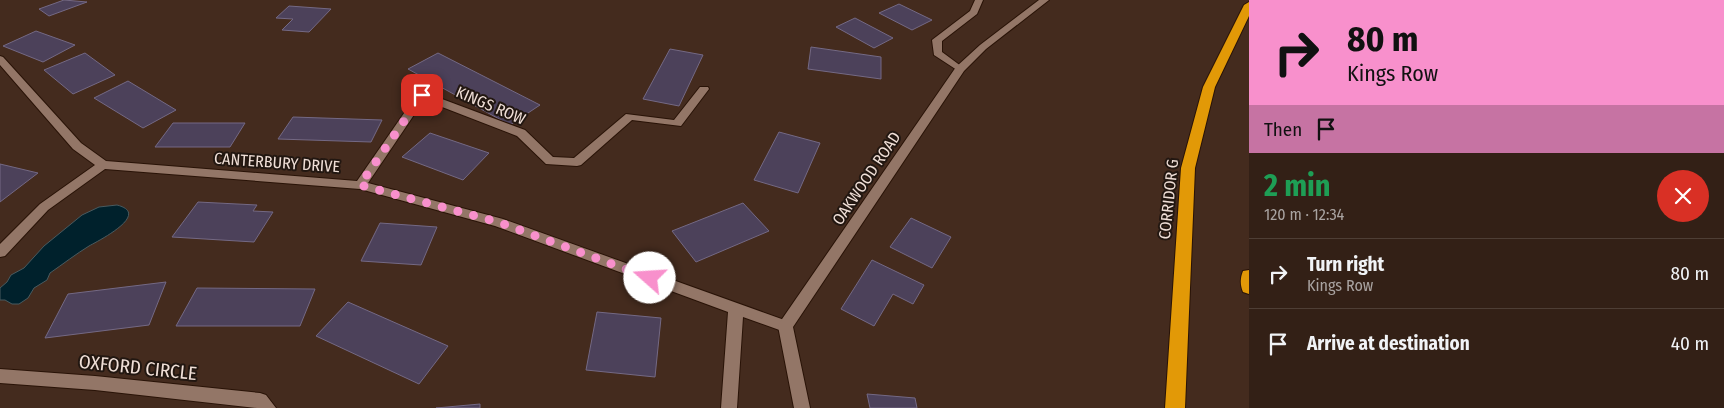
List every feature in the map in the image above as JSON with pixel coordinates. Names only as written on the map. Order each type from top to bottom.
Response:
[{"type":"highway","name":"CORRIDOR G","points":[[1175,408],[1188,168],[1209,87],[1249,5]]},
{"type":"highway","points":[[1249,276],[1249,287]]},
{"type":"street","points":[[960,69],[937,53],[938,40],[974,12],[979,0]]},
{"type":"street","name":"OAKWOOD ROAD","points":[[785,326],[960,69],[984,47],[1045,0]]},
{"type":"street","points":[[0,59],[77,146],[103,165],[44,207],[0,252]]},
{"type":"street","name":"KINGS ROW","points":[[360,185],[422,95],[521,133],[550,161],[577,162],[630,116],[677,124],[704,89]]},
{"type":"street","name":"CANTERBURY DRIVE","points":[[103,165],[360,185],[498,222],[785,326]]},
{"type":"street","points":[[729,408],[736,308]]},
{"type":"street","points":[[785,326],[802,408]]},
{"type":"street","name":"OXFORD CIRCLE","points":[[0,376],[95,383],[260,400],[268,408]]},
{"type":"water","points":[[117,205],[126,209],[129,214],[126,221],[120,227],[50,273],[47,280],[34,288],[28,298],[19,304],[0,300],[0,288],[11,275],[24,268],[44,246],[82,215],[99,207]]},
{"type":"building","points":[[64,0],[87,2],[49,16],[39,9]]},
{"type":"building","points":[[899,4],[932,20],[912,30],[879,13]]},
{"type":"building","points":[[289,6],[331,9],[309,32],[282,30],[293,19],[276,18]]},
{"type":"building","points":[[855,18],[893,38],[874,48],[836,27]]},
{"type":"building","points":[[36,31],[75,45],[43,62],[3,46]]},
{"type":"building","points":[[811,47],[881,57],[881,79],[808,69]]},
{"type":"building","points":[[670,49],[703,55],[679,106],[643,99]]},
{"type":"building","points":[[85,53],[115,75],[73,94],[44,70]]},
{"type":"building","points":[[438,53],[540,105],[510,125],[408,69]]},
{"type":"building","points":[[128,81],[176,110],[143,128],[94,98]]},
{"type":"building","points":[[293,117],[382,120],[371,142],[278,139]]},
{"type":"building","points":[[173,123],[245,123],[230,147],[155,147]]},
{"type":"building","points":[[779,132],[820,143],[798,193],[754,180]]},
{"type":"building","points":[[430,133],[489,153],[463,180],[402,157]]},
{"type":"building","points":[[0,164],[38,173],[0,202]]},
{"type":"building","points":[[198,202],[257,205],[253,211],[273,212],[254,242],[172,237]]},
{"type":"building","points":[[743,203],[769,231],[696,262],[672,231]]},
{"type":"building","points":[[911,218],[951,237],[932,268],[890,247]]},
{"type":"building","points":[[380,223],[437,227],[421,265],[361,261]]},
{"type":"building","points":[[872,260],[924,285],[913,304],[893,294],[874,326],[841,309]]},
{"type":"building","points":[[166,282],[149,325],[45,338],[68,294]]},
{"type":"building","points":[[197,288],[315,289],[300,326],[176,326]]},
{"type":"building","points":[[348,302],[448,346],[419,384],[316,336]]},
{"type":"building","points":[[597,312],[661,318],[655,377],[586,370]]},
{"type":"building","points":[[867,394],[915,398],[917,408],[870,408]]},
{"type":"building","points":[[480,404],[480,408],[436,408]]},
{"type":"route","points":[[422,95],[360,185],[498,222],[650,278]]}]
